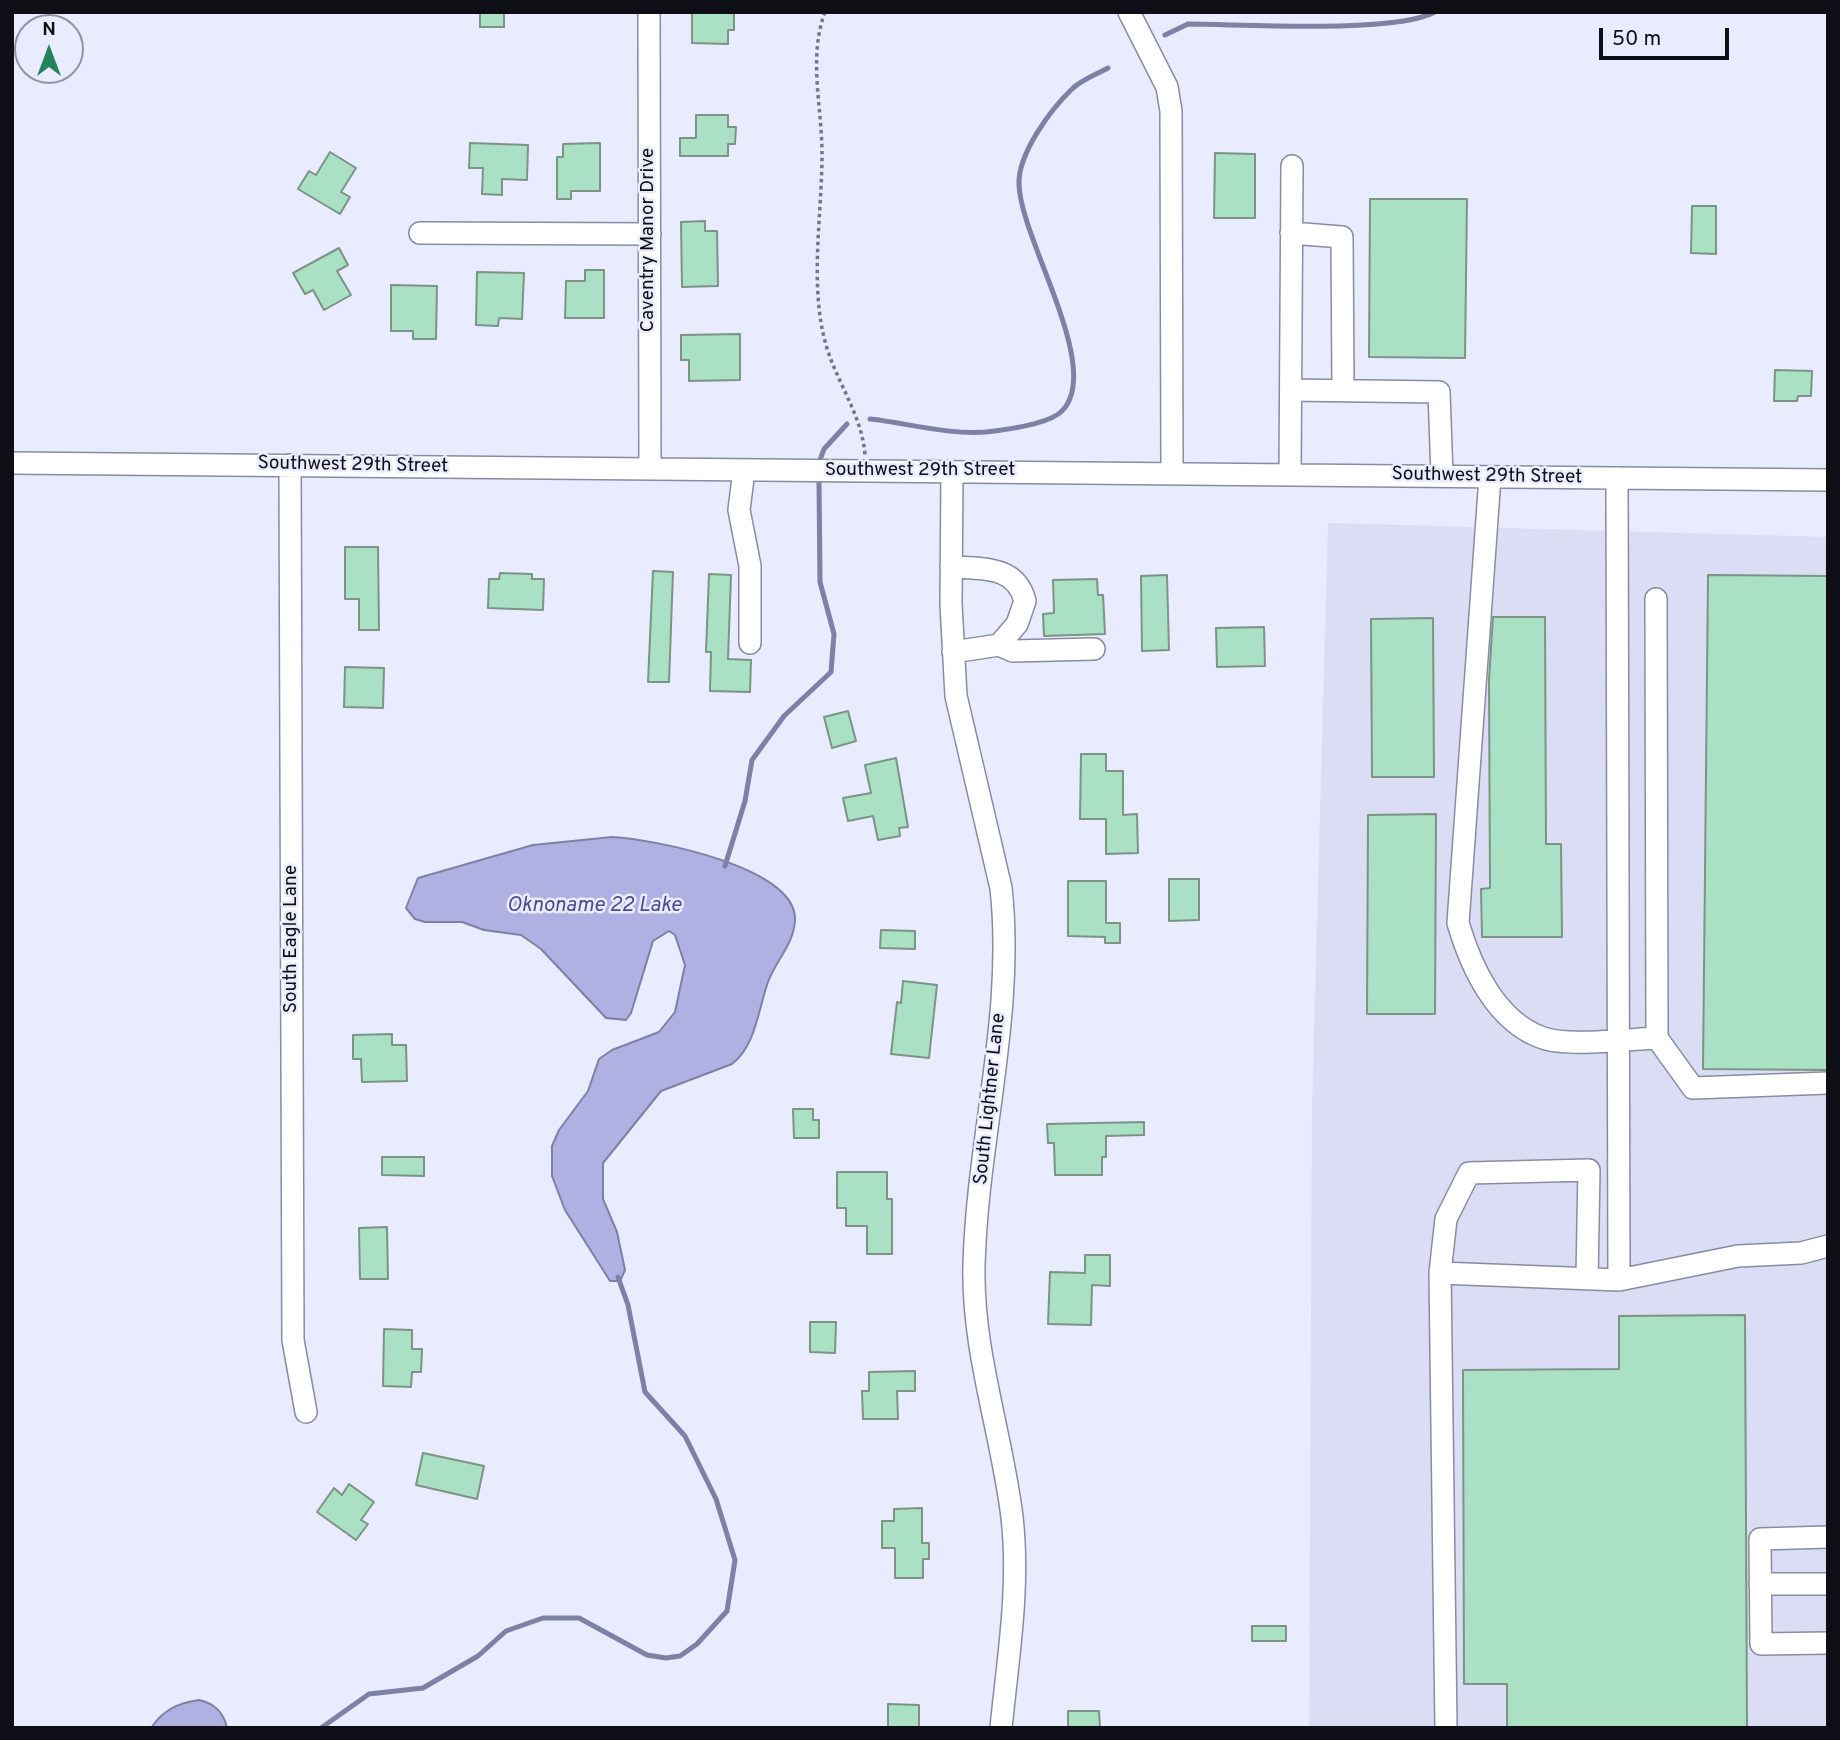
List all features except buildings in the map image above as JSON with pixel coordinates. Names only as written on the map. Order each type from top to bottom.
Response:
[{"type":"street","name":"Caventry Manor Drive","points":[[649,12],[650,469]]},
{"type":"street","points":[[1129,12],[1167,87],[1171,111],[1172,473]]},
{"type":"street","points":[[1290,474],[1292,166]]},
{"type":"street","points":[[420,233],[650,234]]},
{"type":"street","points":[[1291,233],[1340,234],[1342,237],[1343,390]]},
{"type":"street","points":[[1292,390],[1439,392],[1442,476]]},
{"type":"street","name":"Southwest 29th Street","points":[[12,463],[1828,480]]},
{"type":"street","name":"South Eagle Lane","points":[[290,465],[293,1340],[306,1412]]},
{"type":"street","points":[[744,470],[739,510],[750,566],[750,643]]},
{"type":"street","name":"South Lightner Lane","points":[[952,472],[953,652],[960,722],[994,856],[1004,915],[1002,1000],[974,1267],[978,1328],[1001,1446],[1014,1541],[1012,1618],[1001,1728]]},
{"type":"street","points":[[1490,477],[1458,923],[1476,973],[1488,992],[1518,1023],[1544,1039],[1657,1038]]},
{"type":"street","points":[[1617,478],[1619,1280]]},
{"type":"street","points":[[951,567],[994,570],[1016,579],[1025,601],[1022,614],[999,645]]},
{"type":"street","points":[[1656,599],[1657,1038],[1693,1088],[1828,1083]]},
{"type":"street","points":[[953,652],[999,645],[1013,651],[1094,649]]},
{"type":"street","points":[[1446,1728],[1440,1273],[1446,1219],[1469,1173],[1589,1170],[1587,1278]]},
{"type":"street","points":[[1440,1273],[1619,1280],[1738,1256],[1801,1253],[1828,1246]]},
{"type":"street","points":[[1828,1537],[1760,1539],[1761,1644],[1828,1643]]},
{"type":"street","points":[[1760,1584],[1828,1584]]},
{"type":"path","points":[[825,12],[817,32],[816,56],[822,150],[821,317],[832,363],[864,440],[864,471]]},
{"type":"shaded area","points":[[1328,523],[1828,537],[1828,1728],[1309,1728],[1312,1106]]},
{"type":"water","name":"Oknoname 22 Lake","points":[[612,837],[688,850],[749,871],[773,885],[789,901],[795,920],[788,944],[771,974],[751,1037],[740,1056],[732,1064],[661,1091],[603,1163],[603,1199],[617,1232],[625,1270],[620,1281],[610,1281],[565,1210],[552,1176],[552,1146],[559,1130],[588,1091],[599,1059],[612,1050],[659,1032],[675,1012],[685,965],[675,935],[669,931],[653,941],[631,1013],[626,1020],[606,1018],[541,949],[521,935],[484,930],[462,922],[425,922],[415,919],[406,908],[418,878],[533,845]]},
{"type":"water","points":[[199,1700],[218,1710],[227,1728],[151,1728],[172,1708]]},
{"type":"waterway","points":[[1165,35],[1188,24],[1353,25],[1415,19],[1435,12]]},
{"type":"waterway","points":[[870,419],[942,430],[986,432],[1037,423],[1062,411],[1072,391],[1073,366],[1057,302],[1023,208],[1020,172],[1030,146],[1054,108],[1084,80],[1108,68]]},
{"type":"waterway","points":[[820,460],[824,449],[847,424]]},
{"type":"waterway","points":[[725,866],[745,801],[752,760],[784,716],[831,672],[834,634],[820,582],[819,482]]},
{"type":"waterway","points":[[321,1728],[369,1694],[423,1688],[478,1656],[506,1631],[543,1618],[579,1618],[647,1655],[666,1658],[680,1656],[697,1644],[727,1611],[735,1560],[716,1499],[685,1436],[645,1392],[628,1305],[618,1277]]}]
